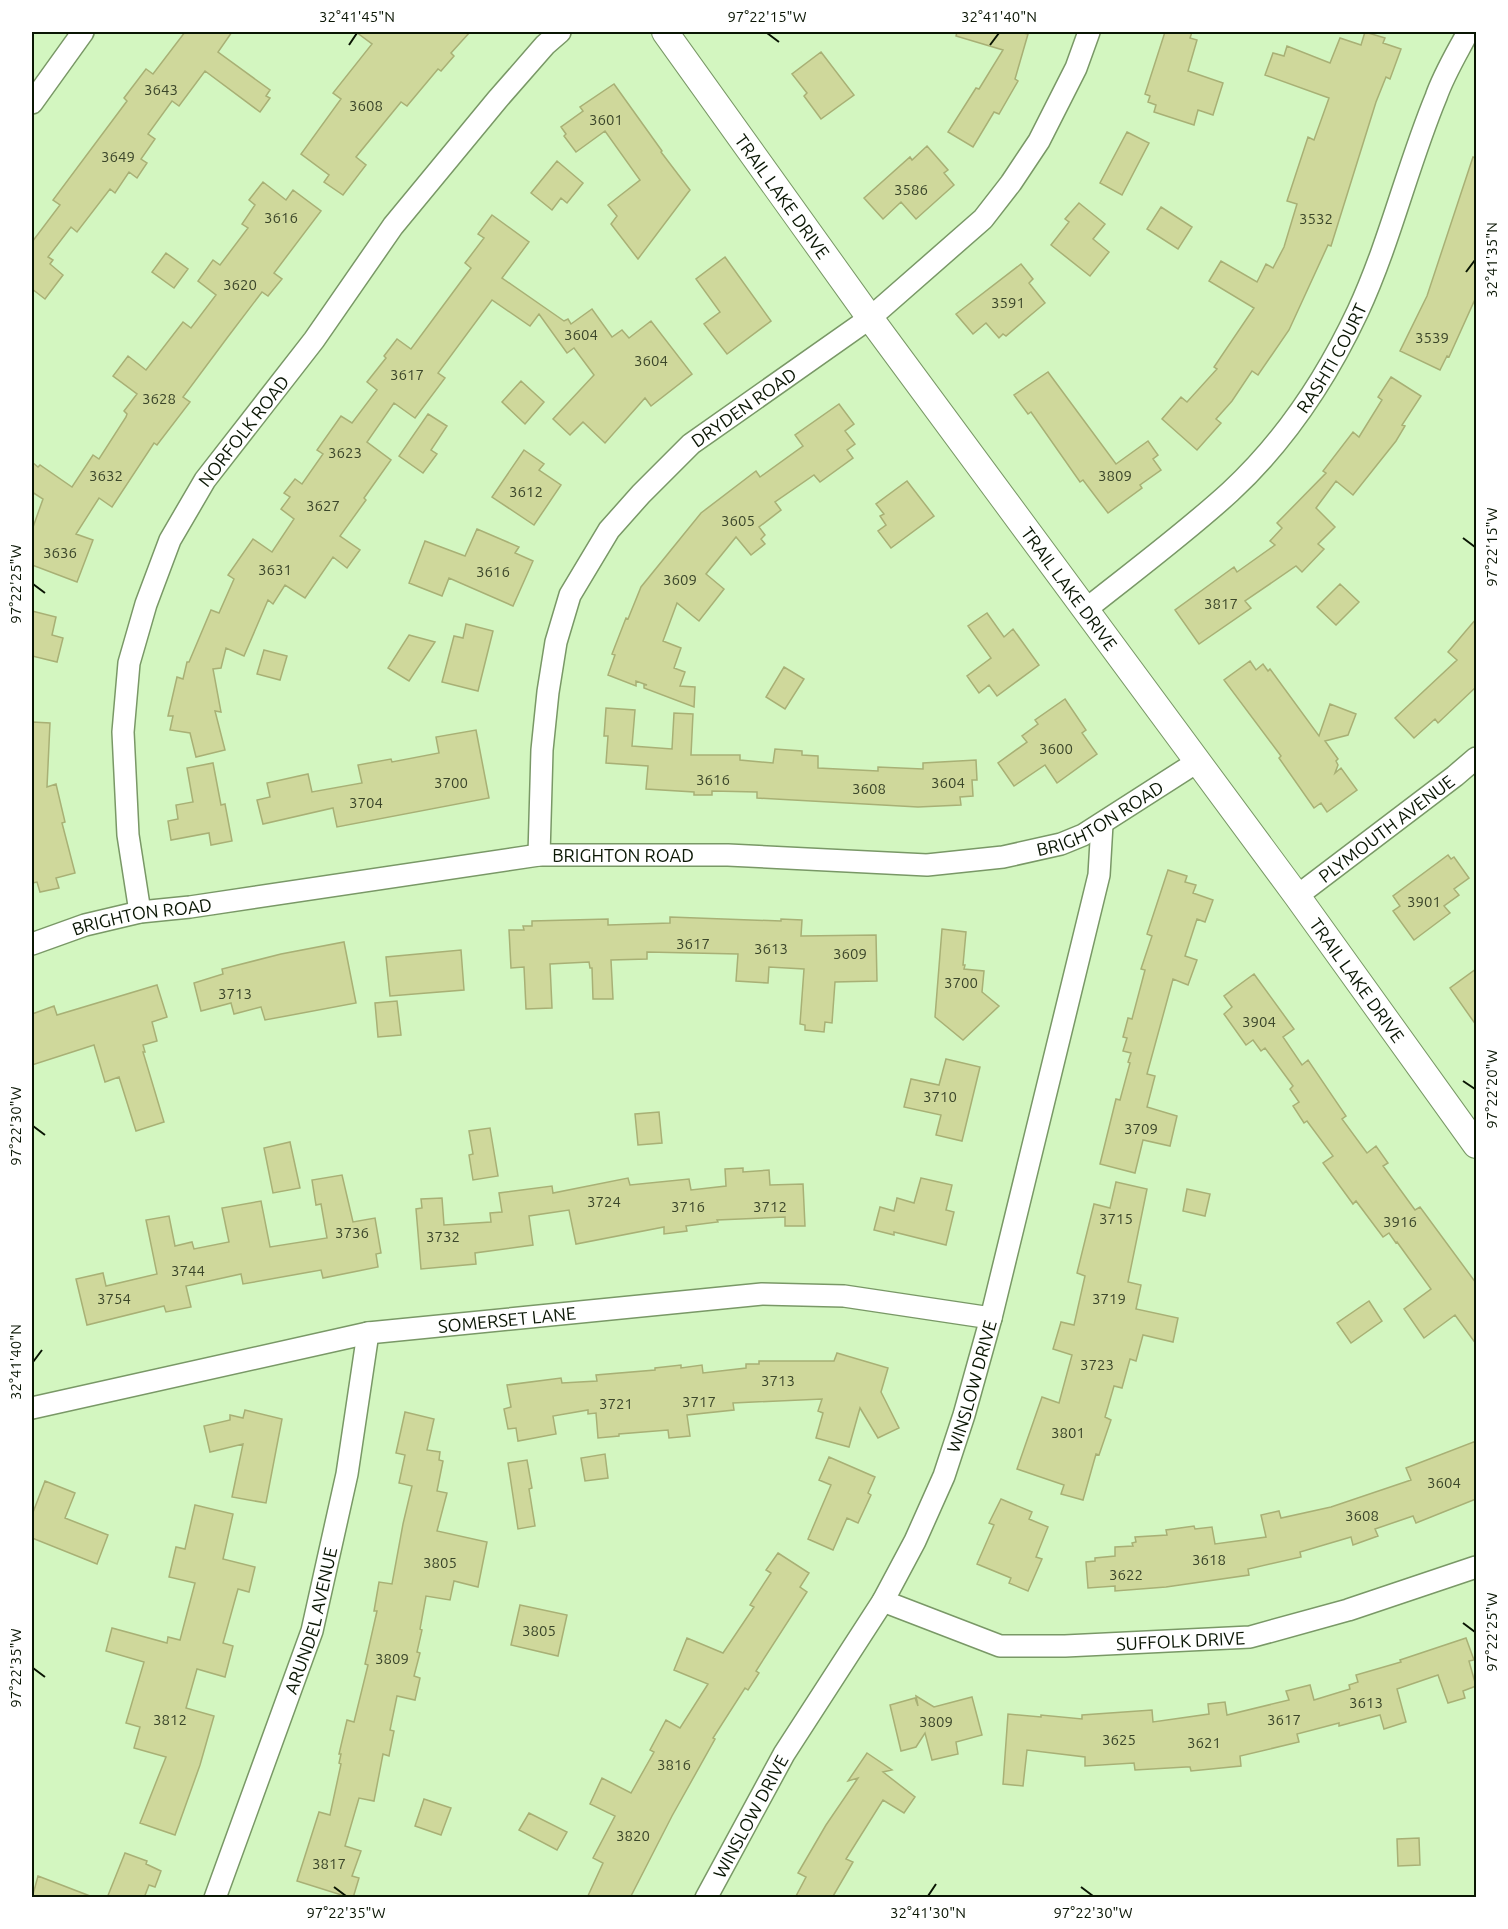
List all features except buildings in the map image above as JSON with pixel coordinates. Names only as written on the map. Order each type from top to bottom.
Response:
[{"type":"street","points":[[32,103],[83,32]]},
{"type":"street","name":"NORFOLK ROAD","points":[[140,912],[128,835],[123,732],[129,663],[146,604],[170,540],[205,480],[314,340],[393,226],[497,100],[545,45],[560,32]]},
{"type":"street","name":"TRAIL LAKE DRIVE","points":[[665,32],[870,318],[1297,897],[1476,1145]]},
{"type":"street","name":"DRYDEN ROAD","points":[[538,855],[542,750],[556,642],[570,595],[609,530],[691,444],[870,318],[983,219],[1011,183],[1044,131],[1076,68],[1089,32]]},
{"type":"street","name":"RASHTI COURT","points":[[1085,610],[1196,522],[1232,490],[1271,449],[1305,404],[1334,358],[1358,311],[1376,268],[1436,94],[1468,32]]},
{"type":"street","name":"PLYMOUTH AVENUE","points":[[1297,897],[1476,758]]},
{"type":"street","name":"BRIGHTON ROAD","points":[[32,944],[85,925],[140,912],[190,907],[538,855],[728,855],[927,865],[1003,857],[1061,844],[1102,824],[1197,762]]},
{"type":"street","name":"WINSLOW DRIVE","points":[[706,1898],[784,1754],[883,1601],[915,1540],[944,1476],[991,1318],[1099,874],[1102,824]]},
{"type":"street","name":"SOMERSET LANE","points":[[32,1408],[368,1334],[762,1294],[844,1296],[991,1318]]},
{"type":"street","name":"ARUNDEL AVENUE","points":[[215,1898],[312,1631],[347,1474],[368,1334]]},
{"type":"street","name":"SUFFOLK DRIVE","points":[[883,1601],[1000,1646],[1065,1646],[1250,1636],[1348,1610],[1476,1567]]}]
